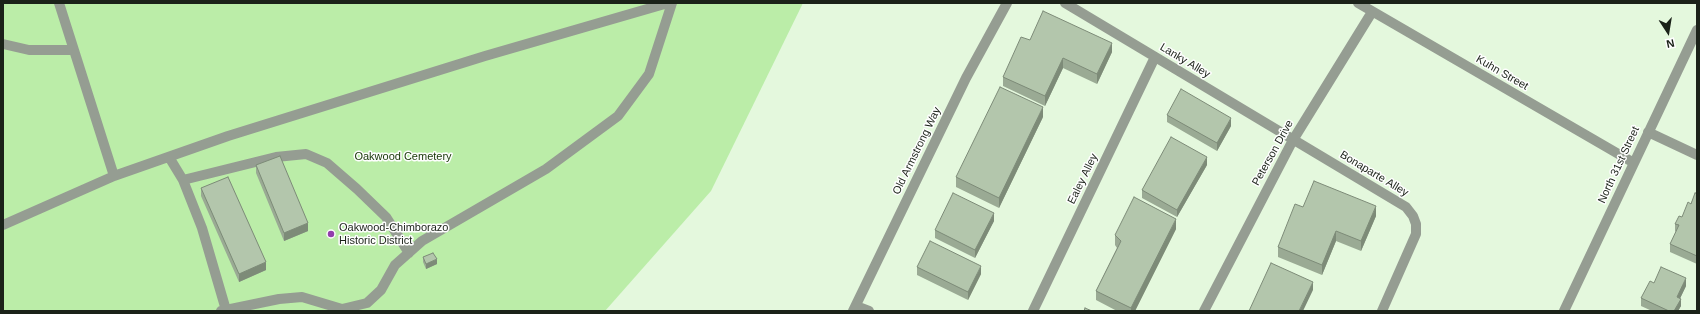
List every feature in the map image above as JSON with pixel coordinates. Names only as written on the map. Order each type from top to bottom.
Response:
[{"type":"street","points":[[59,3],[114,176]]},
{"type":"street","points":[[3,224],[114,176],[169,156],[485,56],[668,3]]},
{"type":"street","points":[[169,156],[183,180],[202,228],[224,310],[302,297],[342,309],[367,303],[381,290],[396,265],[422,241],[546,169],[618,116],[649,74],[672,3]]},
{"type":"street","name":"Old Armstrong Way","points":[[855,308],[966,78],[1007,3]]},
{"type":"street","name":"Lanky Alley","points":[[1065,3],[1293,140]]},
{"type":"street","name":"Kuhn Street","points":[[1358,3],[1634,163]]},
{"type":"street","name":"Peterson Drive","points":[[1204,311],[1293,140],[1372,12]]},
{"type":"street","name":"North 31st Street","points":[[1564,311],[1697,30]]},
{"type":"street","points":[[3,44],[29,50],[73,50]]},
{"type":"street","name":"Ealey Alley","points":[[1033,311],[1155,57]]},
{"type":"street","points":[[1648,132],[1697,155]]},
{"type":"street","name":"Bonaparte Alley","points":[[1293,140],[1406,207],[1413,216],[1416,224],[1414,239],[1382,311]]},
{"type":"street","points":[[183,180],[276,157],[306,154],[327,163],[357,189],[386,217],[409,253]]},
{"type":"street","points":[[855,308],[869,311]]},
{"type":"green space","name":"Oakwood Cemetery","points":[[3,3],[803,3],[711,191],[605,311],[3,311]]},
{"type":"building","points":[[1043,11],[1112,43],[1097,74],[1063,58],[1045,96],[1003,77],[1021,37],[1030,40]]},
{"type":"building","points":[[1000,87],[1043,107],[999,198],[956,177]]},
{"type":"building","points":[[1181,89],[1231,118],[1217,143],[1167,115]]},
{"type":"building","points":[[1171,137],[1207,157],[1177,210],[1142,190]]},
{"type":"building","points":[[280,156],[308,223],[284,233],[256,165]]},
{"type":"building","points":[[228,177],[266,262],[239,274],[201,188]]},
{"type":"building","points":[[1314,181],[1376,206],[1361,241],[1336,231],[1322,265],[1278,247],[1295,204],[1303,207]]},
{"type":"building","points":[[953,193],[994,213],[975,250],[935,230]]},
{"type":"building","points":[[1695,193],[1697,193],[1697,256],[1670,244],[1679,225],[1675,224],[1679,216],[1682,217],[1688,202],[1691,204]]},
{"type":"building","points":[[1134,197],[1176,219],[1131,308],[1096,291],[1121,241],[1115,235]]},
{"type":"building","points":[[930,241],[981,266],[968,292],[917,267]]},
{"type":"building","points":[[433,253],[437,259],[426,264],[423,257]]},
{"type":"building","points":[[1271,263],[1313,282],[1299,311],[1249,311]]},
{"type":"building","points":[[1661,267],[1686,278],[1677,297],[1681,299],[1674,311],[1669,311],[1641,298],[1650,281],[1654,283]]},
{"type":"building","points":[[1085,308],[1092,311],[1084,311]]},
{"type":"place","name":"Oakwood-Chimborazo Historic District","points":[[331,234]]}]
